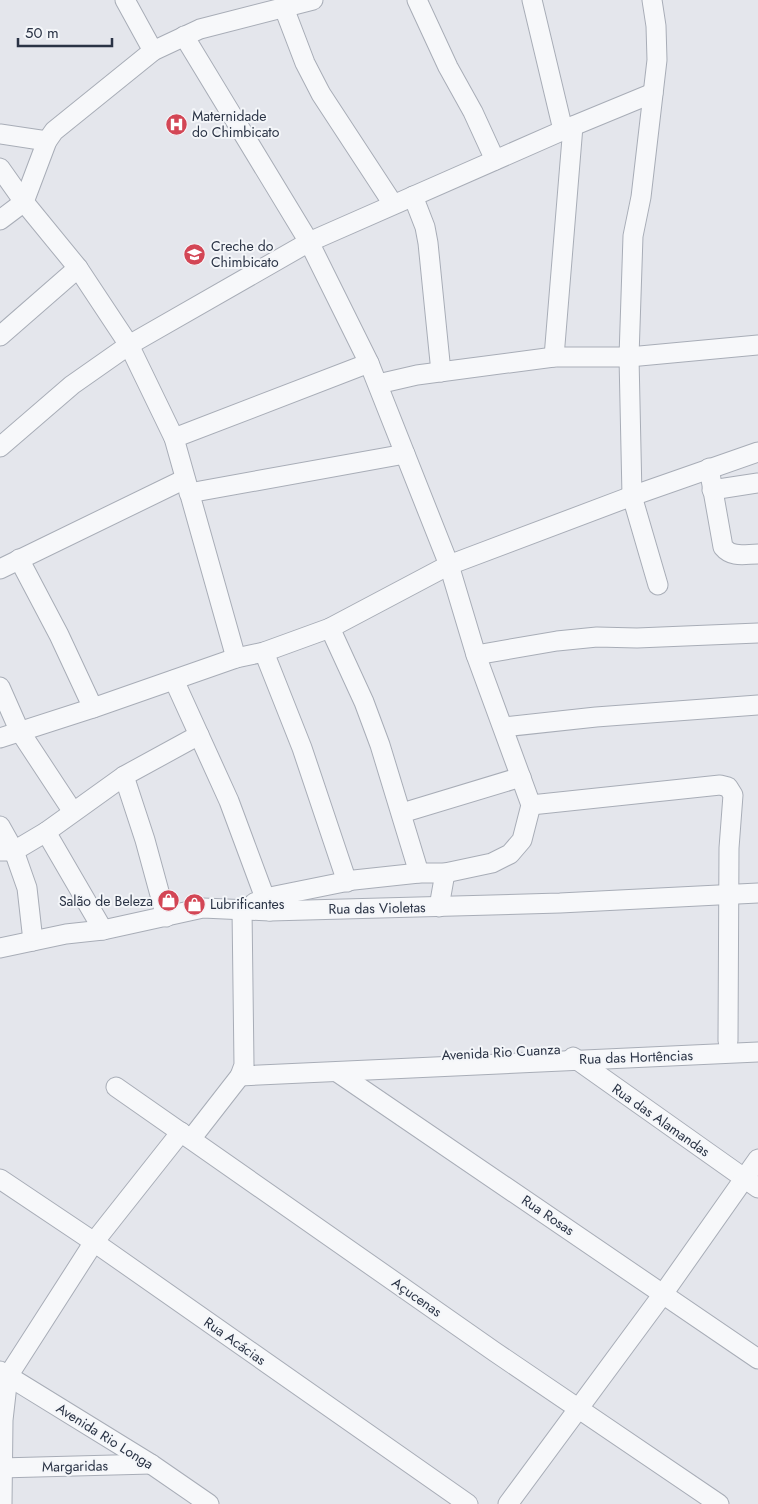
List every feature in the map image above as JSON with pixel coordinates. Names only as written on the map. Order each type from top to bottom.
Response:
[{"type":"street","points":[[125,0],[153,51]]},
{"type":"street","points":[[0,220],[24,202],[47,141],[63,122],[153,51],[200,29],[313,0]]},
{"type":"street","points":[[417,0],[495,160]]},
{"type":"street","points":[[532,0],[568,128],[554,357]]},
{"type":"street","points":[[652,0],[656,26],[657,53],[640,197],[633,236],[629,357],[632,496],[658,585]]},
{"type":"street","points":[[284,8],[305,64],[321,94],[393,204]]},
{"type":"street","points":[[0,948],[66,934],[103,930],[203,908],[242,909],[268,905],[350,881],[419,872],[444,873],[492,863],[510,854],[522,840],[531,805],[476,654],[449,565],[369,363],[309,242],[184,36]]},
{"type":"street","points":[[0,447],[72,385],[129,345],[309,242],[568,128],[653,93]]},
{"type":"street","points":[[0,134],[47,141]]},
{"type":"street","points":[[0,168],[24,202],[78,268],[129,345],[174,438],[236,658]]},
{"type":"street","points":[[413,196],[425,227],[428,243],[441,372]]},
{"type":"street","points":[[0,336],[78,268]]},
{"type":"street","points":[[378,384],[441,372],[554,357],[629,357],[758,346]]},
{"type":"street","points":[[174,438],[369,363]]},
{"type":"street","points":[[0,738],[236,658],[264,652],[330,628],[449,565],[632,496],[758,452]]},
{"type":"street","points":[[0,569],[187,486],[404,454]]},
{"type":"street","points":[[709,468],[723,547],[733,555],[758,554]]},
{"type":"street","points":[[712,490],[758,483]]},
{"type":"street","points":[[19,560],[60,635],[93,708]]},
{"type":"street","points":[[330,628],[364,702],[380,744],[419,872]]},
{"type":"street","points":[[476,654],[557,641],[597,637],[637,638],[758,633]]},
{"type":"street","points":[[264,652],[302,748],[350,881],[370,908]]},
{"type":"street","points":[[174,680],[229,801],[268,905]]},
{"type":"street","points":[[0,687],[20,730],[73,812]]},
{"type":"street","points":[[504,727],[596,717],[758,706]]},
{"type":"street","points":[[7,851],[46,832],[124,776],[199,735]]},
{"type":"street","points":[[124,776],[145,840],[166,917]]},
{"type":"street","points":[[402,813],[521,777]]},
{"type":"street","points":[[531,805],[720,785],[728,787],[733,795],[728,894],[728,1041]]},
{"type":"street","points":[[0,826],[7,851],[26,888],[33,942]]},
{"type":"street","points":[[46,832],[103,930]]},
{"type":"street","points":[[439,907],[444,873]]},
{"type":"street","name":"Rua das Violetas","points":[[268,905],[370,908],[439,907],[758,893]]},
{"type":"street","points":[[2,1504],[0,1468],[4,1374],[94,1242],[243,1072],[242,909]]},
{"type":"street","name":"Avenida Rio Cuanza","points":[[243,1072],[570,1054],[758,1040]]},
{"type":"street","name":"Rua das Hortências","points":[[243,1072],[337,1072],[570,1054],[758,1052]]},
{"type":"street","name":"Rua das Alamandas","points":[[570,1054],[751,1183]]},
{"type":"street","name":"Rua Rosas","points":[[337,1072],[758,1359]]},
{"type":"street","name":"Açucenas","points":[[116,1087],[495,1352],[579,1407],[719,1504]]},
{"type":"street","points":[[508,1504],[663,1294],[751,1183],[758,1159]]},
{"type":"street","name":"Rua Acácias","points":[[0,1179],[94,1242],[468,1504]]},
{"type":"street","name":"Avenida Rio Longa","points":[[4,1374],[151,1464],[209,1504]]},
{"type":"street","name":"Margaridas","points":[[0,1468],[151,1464]]},
{"type":"place","name":"Maternidade do Chimbicato","points":[[176,124]]},
{"type":"place","name":"Creche do Chimbicato","points":[[195,254]]},
{"type":"place","name":"Salão de Beleza","points":[[169,901]]},
{"type":"place","name":"Lubrificantes","points":[[194,904]]}]
